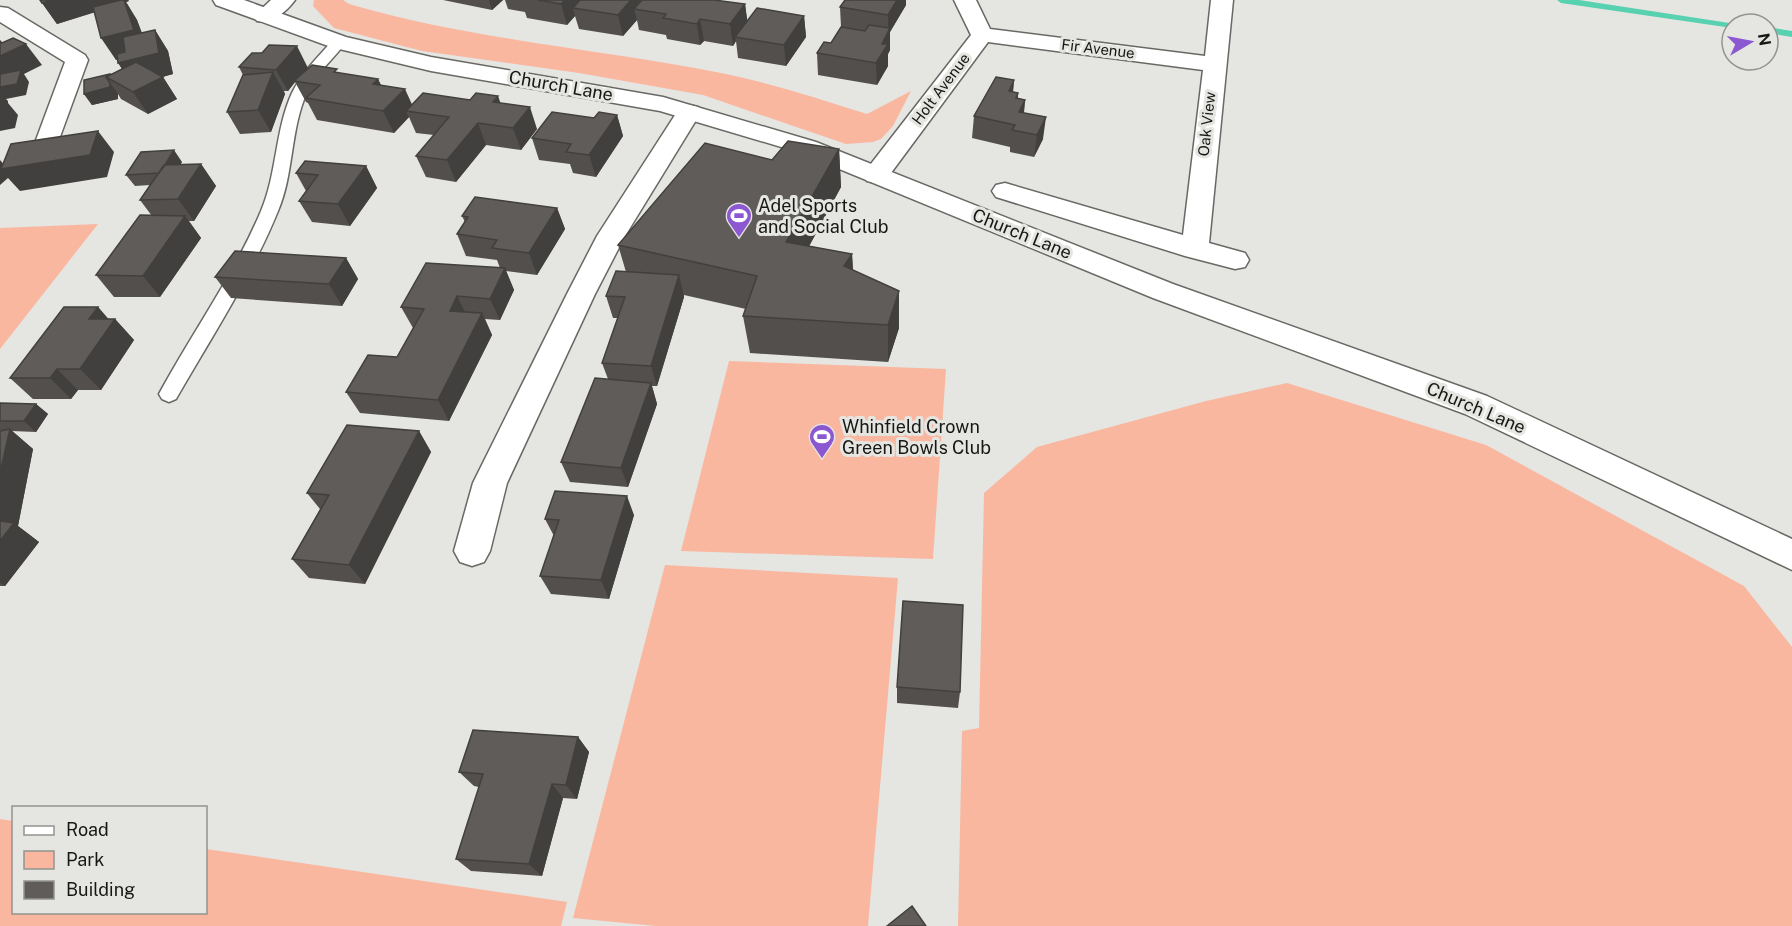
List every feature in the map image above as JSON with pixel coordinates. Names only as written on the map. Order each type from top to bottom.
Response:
[{"type":"street","points":[[21,0],[0,11],[76,60],[48,140]]},
{"type":"street","name":"Church Lane","points":[[224,0],[275,8],[339,42],[431,64],[663,104],[807,147],[1163,291],[1476,405],[1792,555]]},
{"type":"street","name":"Holt Avenue","points":[[876,175],[982,35],[965,0]]},
{"type":"street","name":"Oak View","points":[[1195,249],[1213,64],[1222,0]]},
{"type":"street","name":"Fir Avenue","points":[[982,35],[1213,64]]},
{"type":"street","points":[[472,551],[490,483],[581,294],[611,236],[689,112]]},
{"type":"street","points":[[1005,191],[1234,260]]},
{"type":"lane","points":[[169,394],[255,244],[267,217],[293,111],[300,92],[310,75],[339,42]]},
{"type":"green space","points":[[314,0],[343,0],[349,4],[442,27],[726,74],[779,87],[867,114],[911,91],[893,126],[881,139],[873,142],[846,144],[703,95],[579,73],[422,51],[334,28],[313,6]]},
{"type":"green space","points":[[98,224],[0,349],[0,228]]},
{"type":"green space","name":"Whinfield Crown Green Bowls Club","points":[[729,361],[946,369],[933,559],[681,551]]},
{"type":"green space","points":[[1287,383],[1486,445],[1744,586],[1792,647],[1792,926],[958,926],[962,731],[979,728],[984,493],[1037,447],[1206,401]]},
{"type":"green space","points":[[665,565],[898,578],[868,926],[656,926],[573,918]]},
{"type":"green space","points":[[0,819],[12,821],[12,914],[207,914],[207,849],[567,902],[561,926],[0,926]]},
{"type":"building","points":[[124,0],[134,30],[101,38],[93,7]]},
{"type":"building","points":[[538,0],[565,0],[561,4]]},
{"type":"building","points":[[580,0],[631,0],[618,15],[573,8]]},
{"type":"building","points":[[642,0],[714,0],[745,4],[730,24],[700,19],[697,24],[663,18],[666,14],[634,9]]},
{"type":"building","points":[[845,0],[897,0],[888,15],[840,7]]},
{"type":"building","points":[[757,8],[804,16],[784,45],[735,37]]},
{"type":"building","points":[[869,25],[890,28],[882,44],[888,44],[876,63],[817,53],[824,42],[831,43],[841,27],[865,31]]},
{"type":"building","points":[[155,30],[159,53],[118,63],[117,54],[125,52],[123,37]]},
{"type":"building","points":[[13,38],[26,44],[0,56],[0,41],[2,43]]},
{"type":"building","points":[[269,45],[297,46],[276,70],[239,67],[252,53],[262,53]]},
{"type":"building","points":[[136,62],[163,77],[133,92],[106,77]]},
{"type":"building","points":[[312,65],[337,69],[334,72],[378,79],[373,84],[405,89],[383,111],[306,98],[320,85],[294,81]]},
{"type":"building","points":[[21,70],[17,84],[0,87],[0,74]]},
{"type":"building","points":[[273,72],[258,110],[227,112],[243,75]]},
{"type":"building","points":[[110,74],[106,77],[110,87],[84,94],[84,80]]},
{"type":"building","points":[[996,77],[1014,80],[1009,91],[1018,93],[1016,98],[1025,100],[1019,112],[1046,117],[1037,135],[1012,130],[1015,125],[974,116]]},
{"type":"building","points":[[423,93],[470,100],[476,93],[498,96],[493,102],[530,107],[513,128],[478,123],[447,160],[416,156],[449,117],[406,111]]},
{"type":"building","points":[[552,112],[594,118],[599,112],[617,115],[589,155],[566,152],[571,144],[532,138]]},
{"type":"building","points":[[98,131],[90,155],[1,169],[11,144]]},
{"type":"building","points":[[788,141],[839,149],[786,242],[852,254],[844,266],[899,291],[888,325],[743,316],[757,276],[618,245],[705,143],[772,160]]},
{"type":"building","points":[[174,150],[159,173],[126,175],[141,152]]},
{"type":"building","points":[[305,161],[366,166],[338,204],[299,201],[318,175],[296,173]]},
{"type":"building","points":[[201,164],[178,199],[140,200],[164,165]]},
{"type":"building","points":[[475,197],[557,208],[529,253],[492,248],[497,240],[457,234],[468,217],[462,216]]},
{"type":"building","points":[[140,215],[185,216],[143,276],[96,275]]},
{"type":"building","points":[[235,251],[346,258],[329,284],[215,277]]},
{"type":"building","points":[[426,263],[505,268],[490,299],[457,296],[450,311],[482,313],[438,400],[346,392],[368,355],[397,357],[424,309],[401,307]]},
{"type":"building","points":[[616,271],[679,275],[651,366],[602,363],[625,297],[606,296]]},
{"type":"building","points":[[64,307],[98,307],[89,319],[115,319],[80,369],[57,369],[50,378],[10,378]]},
{"type":"building","points":[[595,378],[651,383],[621,468],[561,462]]},
{"type":"building","points":[[0,403],[36,404],[24,421],[0,421]]},
{"type":"building","points":[[347,425],[419,431],[349,565],[292,559],[329,495],[307,493]]},
{"type":"building","points":[[10,429],[0,473],[0,431]]},
{"type":"building","points":[[555,491],[627,496],[601,580],[540,576],[559,520],[545,519]]},
{"type":"building","points":[[0,521],[14,523],[0,541]]},
{"type":"building","points":[[903,601],[963,605],[960,692],[897,687]]},
{"type":"building","points":[[473,730],[578,737],[566,785],[552,784],[529,864],[456,859],[483,774],[459,772]]},
{"type":"building","points":[[912,906],[926,926],[887,926]]},
{"type":"waterway","points":[[1561,0],[1720,23]]},
{"type":"waterway","points":[[1780,32],[1792,34]]},
{"type":"place","name":"Adel Sports and Social Club","points":[[739,239]]},
{"type":"place","name":"Whinfield Crown Green Bowls Club","points":[[822,460]]}]
